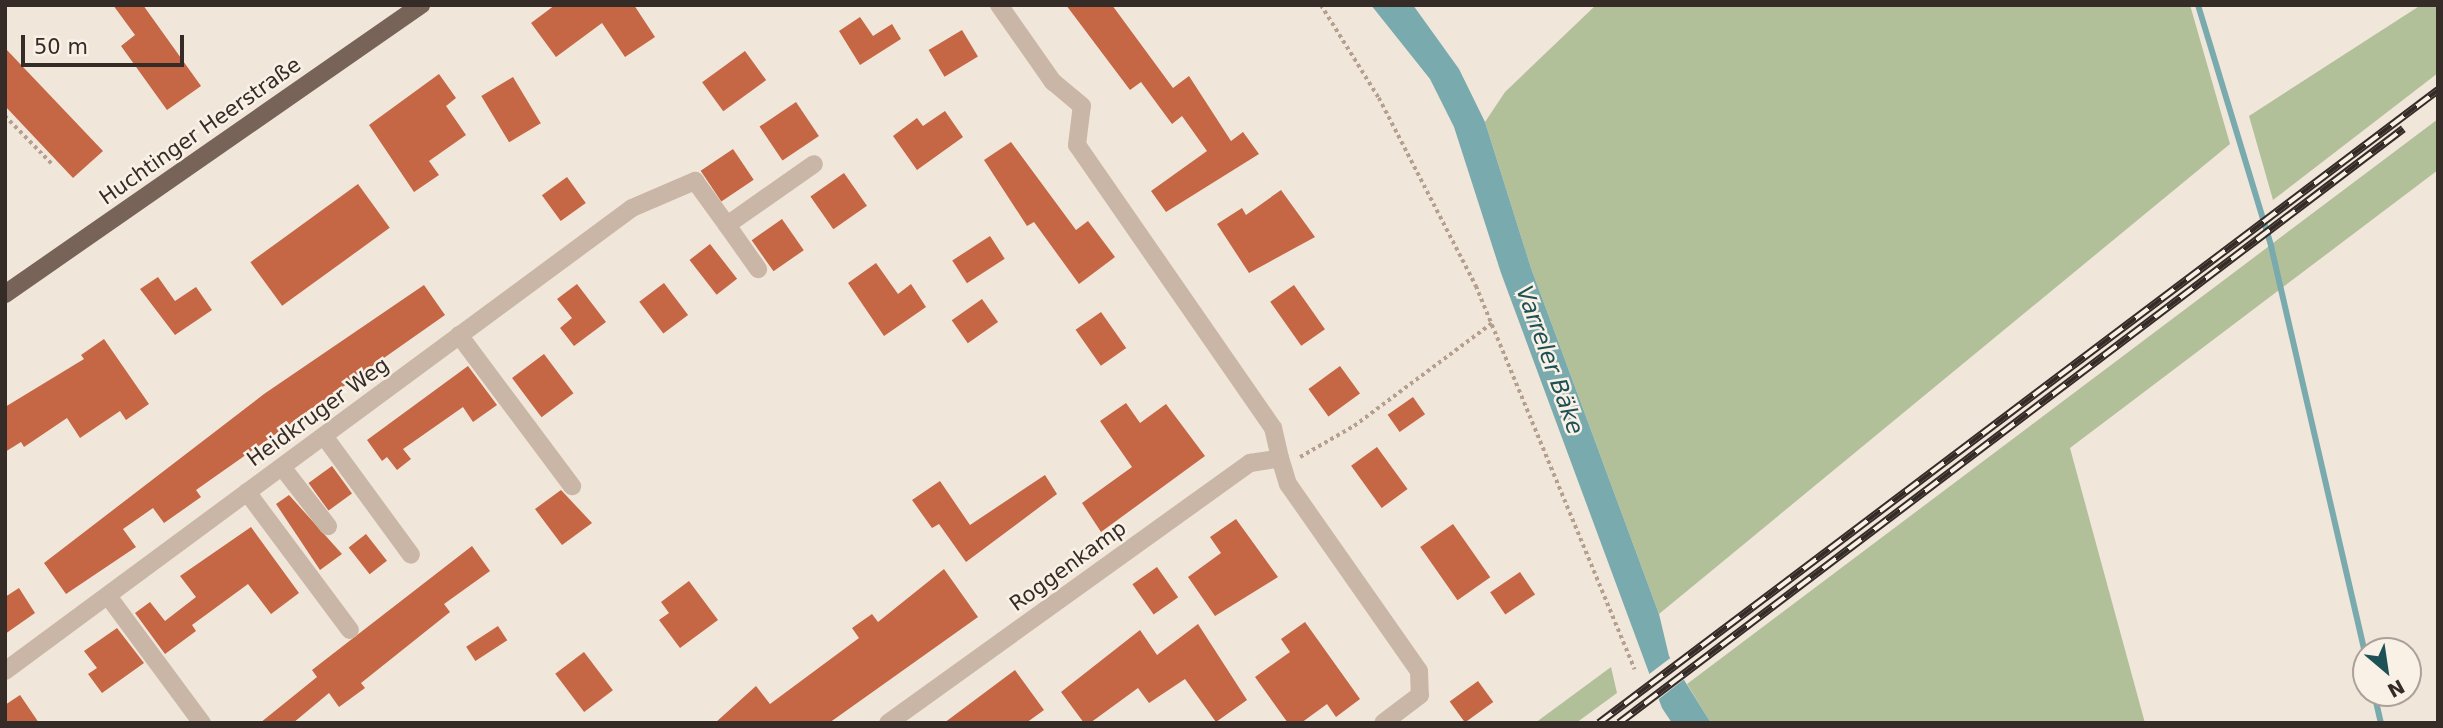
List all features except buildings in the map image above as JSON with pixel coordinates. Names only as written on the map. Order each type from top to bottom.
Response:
[{"type":"main road","name":"Huchtinger Heerstraße","points":[[5,294],[421,5]]},
{"type":"street","points":[[999,5],[1054,82],[1082,106],[1077,145],[1273,428],[1288,484],[1419,671],[1420,695],[1383,723]]},
{"type":"street","points":[[758,269],[727,225],[814,164]]},
{"type":"street","name":"Heidkruger Weg","points":[[5,671],[632,208],[695,181],[727,225]]},
{"type":"street","points":[[459,335],[572,486]]},
{"type":"street","points":[[324,436],[411,555]]},
{"type":"street","name":"Roggenkamp","points":[[888,723],[1250,463],[1280,458]]},
{"type":"street","points":[[282,467],[328,526]]},
{"type":"street","points":[[247,492],[350,630]]},
{"type":"street","points":[[108,596],[202,723]]},
{"type":"path","points":[[1321,5],[1379,99],[1492,323],[1635,669]]},
{"type":"path","points":[[5,116],[52,165]]},
{"type":"path","points":[[1280,458],[1307,457],[1492,323]]},
{"type":"green space","points":[[1596,5],[2190,5],[2230,144],[1659,614],[1531,268],[1485,122],[1505,92]]},
{"type":"green space","points":[[2421,5],[2438,5],[2438,73],[2273,200],[2249,116]]},
{"type":"green space","points":[[2438,119],[2438,170],[2070,448],[2145,723],[1711,723],[1687,684]]},
{"type":"green space","points":[[1611,667],[1617,693],[1576,723],[1535,723]]},
{"type":"water","name":"Varreler Bäke","points":[[1371,5],[1413,5],[1459,69],[1485,122],[1531,268],[1659,614],[1669,656],[1711,723],[1672,723],[1662,708],[1501,273],[1454,127],[1430,79]]},
{"type":"pier","points":[[1673,656],[1687,677],[1655,702],[1644,678]]},
{"type":"waterway","points":[[2198,5],[2271,246],[2361,637]]},
{"type":"waterway","points":[[2377,707],[2381,723]]},
{"type":"railway","points":[[1599,723],[2438,90]]},
{"type":"railway","points":[[1619,723],[2403,129]]}]
